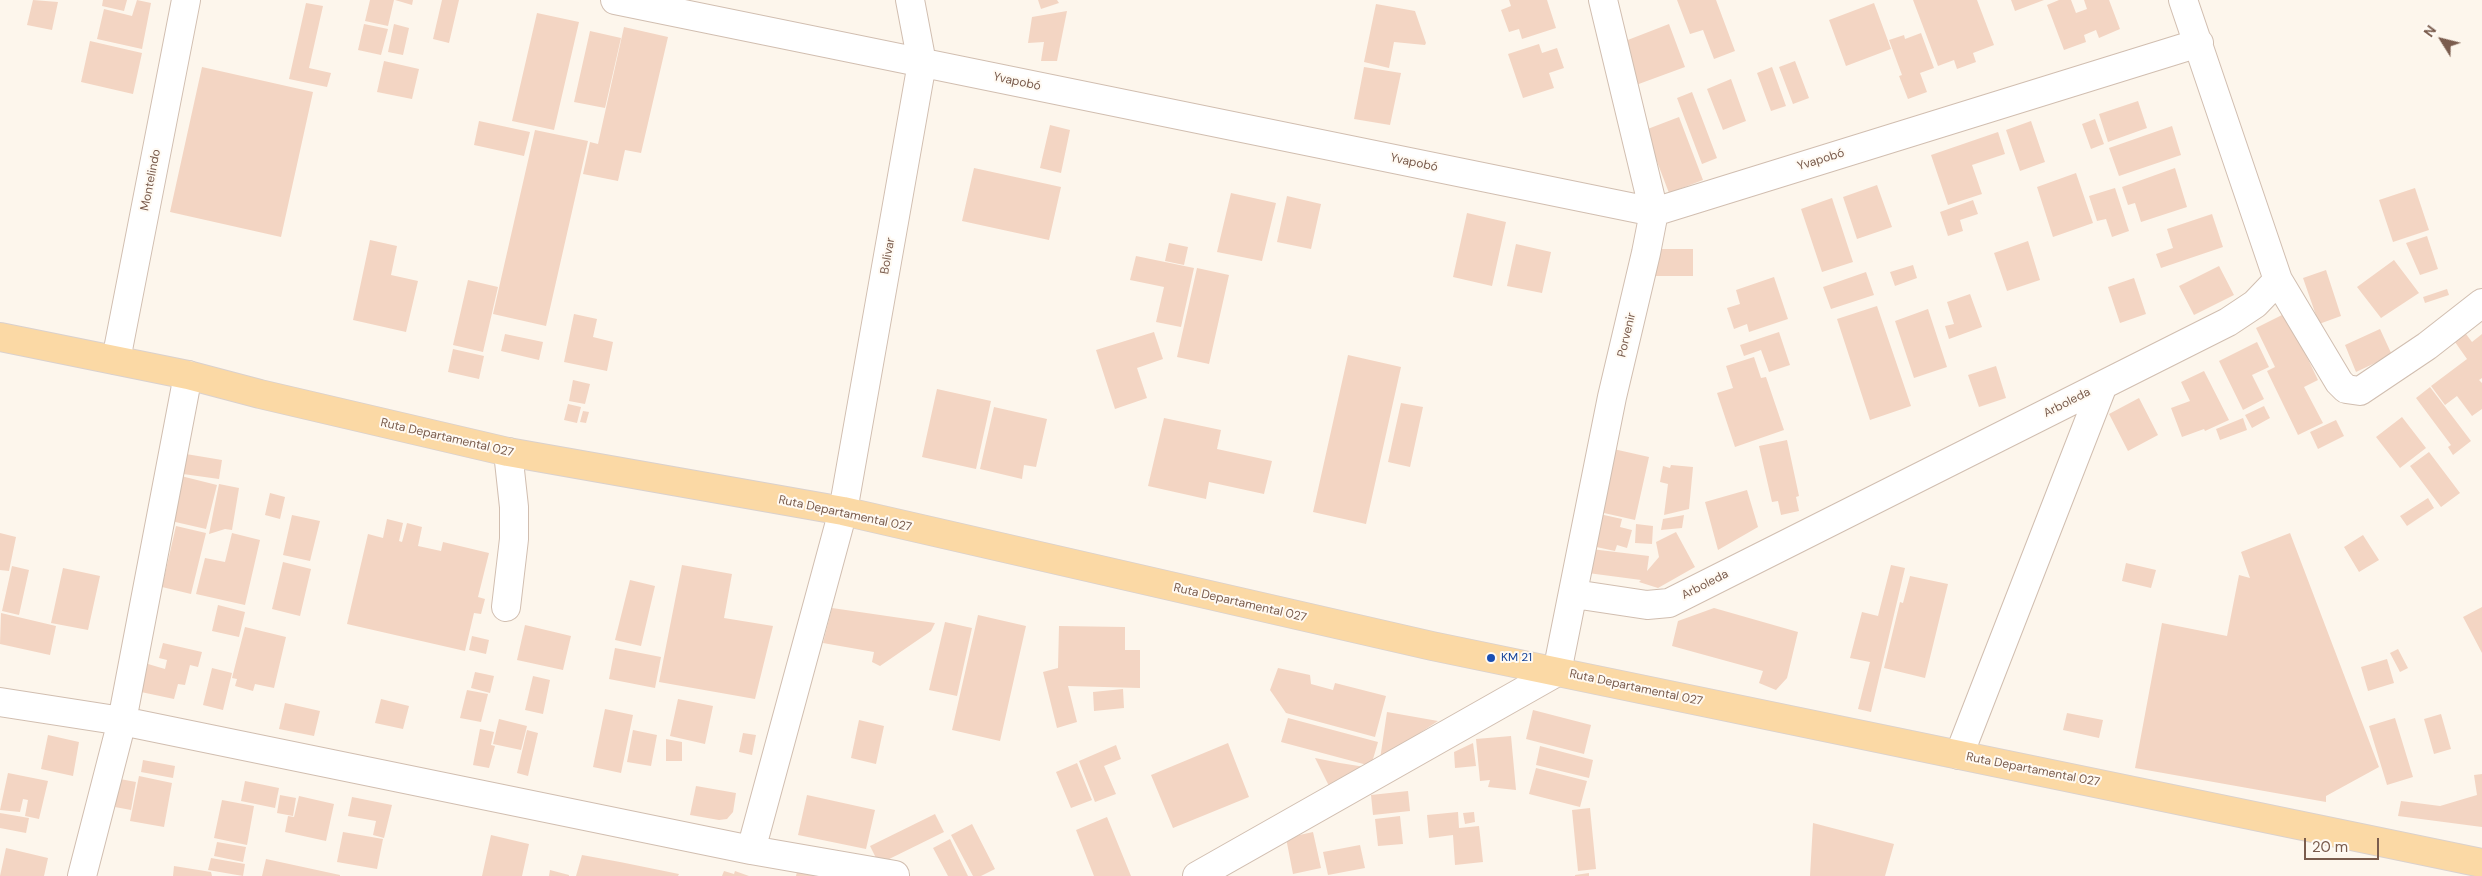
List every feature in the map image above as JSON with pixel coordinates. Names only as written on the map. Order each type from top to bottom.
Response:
[{"type":"main road","name":"Ruta Departamental 027","points":[[0,337],[188,375],[260,394],[508,452],[843,511],[1366,631],[1959,756],[2482,863]]},
{"type":"street","name":"Montelindo","points":[[116,360],[186,0]]},
{"type":"street","name":"Yvapobó","points":[[615,0],[1654,212],[2199,43]]},
{"type":"street","name":"Bolivar","points":[[751,850],[843,511],[922,63],[910,0]]},
{"type":"street","name":"Porvenir","points":[[1557,672],[1612,397],[1654,212],[1603,0]]},
{"type":"street","points":[[2183,0],[2278,280],[2339,382],[2346,389],[2360,391],[2427,346],[2482,303]]},
{"type":"street","name":"Arboleda","points":[[1574,594],[1646,605],[1669,603],[2228,322],[2255,304],[2278,280]]},
{"type":"street","points":[[82,876],[122,720],[188,375]]},
{"type":"street","points":[[1959,756],[2103,385]]},
{"type":"street","points":[[506,607],[514,539],[514,507],[508,452]]},
{"type":"street","points":[[1197,876],[1557,672]]},
{"type":"street","points":[[0,702],[122,720],[751,850],[895,875]]},
{"type":"building","points":[[33,0],[58,2],[52,30],[27,25]]},
{"type":"building","points":[[103,0],[127,0],[124,11],[102,6]]},
{"type":"building","points":[[137,0],[151,3],[142,49],[97,39],[104,9],[132,16]]},
{"type":"building","points":[[370,0],[394,0],[388,26],[365,21]]},
{"type":"building","points":[[395,0],[413,0],[412,5]]},
{"type":"building","points":[[442,0],[459,0],[449,43],[433,39]]},
{"type":"building","points":[[1038,0],[1057,0],[1059,3],[1041,9]]},
{"type":"building","points":[[1509,0],[1547,0],[1556,28],[1522,39],[1519,29],[1509,32],[1501,10],[1511,6]]},
{"type":"building","points":[[1677,0],[1716,0],[1735,51],[1714,59],[1703,30],[1690,34]]},
{"type":"building","points":[[1913,0],[1977,0],[1994,45],[1973,53],[1976,62],[1957,69],[1954,60],[1938,66]]},
{"type":"building","points":[[2011,0],[2044,0],[2015,11]]},
{"type":"building","points":[[2059,0],[2071,0],[2076,13],[2087,9],[2084,0],[2109,0],[2120,29],[2099,38],[2096,30],[2084,35],[2086,42],[2064,50],[2047,5]]},
{"type":"building","points":[[306,3],[323,6],[309,68],[331,73],[327,87],[289,79]]},
{"type":"building","points":[[1874,3],[1891,49],[1846,66],[1829,20]]},
{"type":"building","points":[[1376,4],[1415,11],[1426,43],[1425,45],[1394,42],[1389,68],[1364,62]]},
{"type":"building","points":[[1067,11],[1057,61],[1041,61],[1044,42],[1028,43],[1032,17]]},
{"type":"building","points":[[537,13],[579,22],[554,130],[512,121]]},
{"type":"building","points":[[364,24],[388,29],[381,55],[358,50]]},
{"type":"building","points":[[394,24],[409,28],[403,55],[388,52]]},
{"type":"building","points":[[1669,24],[1685,67],[1636,85],[1620,43]]},
{"type":"building","points":[[624,27],[668,37],[641,153],[625,150],[618,181],[583,174],[590,142],[598,144]]},
{"type":"building","points":[[590,31],[621,38],[605,108],[574,102]]},
{"type":"building","points":[[1921,33],[1934,68],[1920,73],[1927,92],[1908,99],[1899,76],[1902,75],[1889,40],[1904,35],[1905,39]]},
{"type":"building","points":[[90,41],[142,53],[133,94],[81,82]]},
{"type":"building","points":[[1539,44],[1542,53],[1557,48],[1564,68],[1549,73],[1554,88],[1523,98],[1508,54]]},
{"type":"building","points":[[384,61],[419,69],[412,99],[377,92]]},
{"type":"building","points":[[1795,61],[1809,98],[1793,104],[1779,67]]},
{"type":"building","points":[[202,67],[313,92],[281,237],[170,212]]},
{"type":"building","points":[[1364,67],[1401,73],[1390,125],[1354,119]]},
{"type":"building","points":[[1772,67],[1786,106],[1771,111],[1757,73]]},
{"type":"building","points":[[1731,79],[1746,121],[1723,130],[1707,89]]},
{"type":"building","points":[[1692,92],[1717,158],[1702,164],[1677,98]]},
{"type":"building","points":[[2138,101],[2147,128],[2108,142],[2099,114]]},
{"type":"building","points":[[1679,117],[1703,180],[1669,193],[1645,130]]},
{"type":"building","points":[[2095,119],[2104,144],[2091,149],[2082,124]]},
{"type":"building","points":[[479,121],[530,132],[524,156],[474,145]]},
{"type":"building","points":[[2031,121],[2045,162],[2020,171],[2006,130]]},
{"type":"building","points":[[1050,125],[1070,130],[1061,173],[1040,168]]},
{"type":"building","points":[[2172,126],[2181,155],[2119,176],[2109,148]]},
{"type":"building","points":[[535,130],[588,141],[546,326],[493,314]]},
{"type":"building","points":[[1998,132],[2005,154],[1972,165],[1982,194],[1948,205],[1931,155]]},
{"type":"building","points":[[974,168],[1061,187],[1049,240],[962,221]]},
{"type":"building","points":[[2175,168],[2187,207],[2141,222],[2135,203],[2128,205],[2122,187]]},
{"type":"building","points":[[2076,173],[2093,223],[2053,237],[2037,187]]},
{"type":"building","points":[[1877,185],[1892,227],[1857,239],[1843,197]]},
{"type":"building","points":[[2115,188],[2129,231],[2112,237],[2106,219],[2097,221],[2089,196]]},
{"type":"building","points":[[2415,188],[2429,230],[2393,242],[2379,200]]},
{"type":"building","points":[[1231,193],[1276,203],[1262,261],[1217,252]]},
{"type":"building","points":[[1287,196],[1321,204],[1311,249],[1277,242]]},
{"type":"building","points":[[1832,198],[1853,262],[1822,272],[1801,209]]},
{"type":"building","points":[[1973,200],[1978,214],[1960,220],[1963,231],[1948,236],[1940,212]]},
{"type":"building","points":[[1467,213],[1506,222],[1492,286],[1453,277]]},
{"type":"building","points":[[2212,214],[2223,247],[2161,268],[2156,254],[2173,248],[2167,229]]},
{"type":"building","points":[[2427,236],[2438,269],[2420,275],[2406,243]]},
{"type":"building","points":[[370,240],[397,246],[391,275],[418,281],[406,332],[353,320]]},
{"type":"building","points":[[2028,241],[2040,280],[2007,291],[1994,253]]},
{"type":"building","points":[[1169,243],[1188,247],[1184,265],[1165,261]]},
{"type":"building","points":[[1516,244],[1551,252],[1542,293],[1507,286]]},
{"type":"building","points":[[1651,249],[1693,249],[1693,276],[1651,276]]},
{"type":"building","points":[[1136,256],[1194,268],[1181,327],[1156,322],[1164,287],[1130,280]]},
{"type":"building","points":[[2394,260],[2419,293],[2381,318],[2357,287]]},
{"type":"building","points":[[1913,265],[1917,278],[1895,286],[1890,272]]},
{"type":"building","points":[[2219,266],[2234,295],[2194,315],[2179,286]]},
{"type":"building","points":[[1197,268],[1229,275],[1209,364],[1177,357]]},
{"type":"building","points":[[2326,270],[2341,316],[2319,324],[2303,278]]},
{"type":"building","points":[[1866,272],[1874,295],[1831,309],[1823,287]]},
{"type":"building","points":[[1774,277],[1788,319],[1749,332],[1747,324],[1734,329],[1727,308],[1740,304],[1736,290]]},
{"type":"building","points":[[2134,278],[2146,314],[2120,323],[2108,287]]},
{"type":"building","points":[[468,280],[498,287],[483,352],[453,345]]},
{"type":"building","points":[[2447,289],[2449,295],[2425,303],[2423,297]]},
{"type":"building","points":[[1970,294],[1982,327],[1949,339],[1945,326],[1954,324],[1947,302]]},
{"type":"building","points":[[1877,306],[1911,406],[1870,420],[1837,319]]},
{"type":"building","points":[[1928,309],[1947,367],[1914,378],[1895,321]]},
{"type":"building","points":[[2286,313],[2318,380],[2304,387],[2323,423],[2298,435],[2267,371],[2275,367],[2256,328]]},
{"type":"building","points":[[574,314],[597,319],[593,337],[613,342],[607,371],[564,362]]},
{"type":"building","points":[[2380,329],[2392,355],[2356,372],[2345,345]]},
{"type":"building","points":[[1154,332],[1163,359],[1137,368],[1147,398],[1115,409],[1096,350]]},
{"type":"building","points":[[1779,332],[1790,365],[1769,372],[1761,350],[1744,356],[1740,345]]},
{"type":"building","points":[[505,334],[543,342],[539,360],[501,351]]},
{"type":"building","points":[[2466,334],[2472,342],[2482,334],[2482,378],[2479,380],[2482,383],[2482,409],[2472,416],[2457,396],[2445,405],[2431,386],[2467,359],[2455,342]]},
{"type":"building","points":[[2257,342],[2269,367],[2252,375],[2264,399],[2243,410],[2219,361]]},
{"type":"building","points":[[453,349],[484,356],[479,379],[448,372]]},
{"type":"building","points":[[1348,355],[1401,367],[1366,524],[1313,512]]},
{"type":"building","points":[[1754,357],[1761,378],[1766,377],[1784,430],[1735,447],[1717,393],[1733,388],[1726,366]]},
{"type":"building","points":[[1996,366],[2006,398],[1979,407],[1968,375]]},
{"type":"building","points":[[2204,371],[2229,420],[2205,431],[2204,429],[2182,437],[2171,408],[2190,401],[2181,382]]},
{"type":"building","points":[[573,380],[590,384],[585,404],[569,401]]},
{"type":"building","points":[[2430,387],[2471,441],[2453,455],[2448,447],[2451,445],[2416,398]]},
{"type":"building","points":[[937,389],[991,401],[976,469],[922,457]]},
{"type":"building","points":[[2139,398],[2158,435],[2128,451],[2109,414]]},
{"type":"building","points":[[1401,403],[1423,407],[1410,467],[1388,462]]},
{"type":"building","points":[[568,404],[581,407],[577,423],[564,420]]},
{"type":"building","points":[[2264,406],[2270,418],[2252,428],[2245,415]]},
{"type":"building","points":[[994,407],[1047,419],[1036,467],[1024,465],[1022,479],[980,469]]},
{"type":"building","points":[[583,411],[589,412],[586,423],[580,422]]},
{"type":"building","points":[[2402,417],[2426,448],[2400,468],[2376,437]]},
{"type":"building","points":[[1164,418],[1221,430],[1217,449],[1272,461],[1264,494],[1209,482],[1206,499],[1148,486]]},
{"type":"building","points":[[2243,418],[2247,430],[2220,440],[2216,429]]},
{"type":"building","points":[[2336,420],[2344,436],[2318,449],[2310,432]]},
{"type":"building","points":[[1787,440],[1799,496],[1796,497],[1799,511],[1781,515],[1778,501],[1772,502],[1759,446]]},
{"type":"building","points":[[1609,448],[1649,457],[1635,520],[1595,511]]},
{"type":"building","points":[[2429,452],[2460,493],[2441,507],[2410,466]]},
{"type":"building","points":[[186,454],[222,460],[219,479],[183,474]]},
{"type":"building","points":[[1671,465],[1693,467],[1689,509],[1664,515],[1668,484],[1660,482],[1663,466],[1670,468]]},
{"type":"building","points":[[181,476],[217,485],[206,529],[171,521]]},
{"type":"building","points":[[219,484],[239,488],[232,530],[225,529],[209,534]]},
{"type":"building","points":[[1747,490],[1758,527],[1718,550],[1705,502]]},
{"type":"building","points":[[270,493],[285,497],[280,519],[265,515]]},
{"type":"building","points":[[2428,498],[2434,508],[2407,526],[2400,516]]},
{"type":"building","points":[[1595,513],[1622,519],[1620,527],[1632,530],[1627,548],[1617,545],[1615,551],[1587,545]]},
{"type":"building","points":[[292,515],[320,521],[310,561],[283,555]]},
{"type":"building","points":[[1684,515],[1682,528],[1661,530],[1663,519]]},
{"type":"building","points":[[387,519],[403,523],[399,541],[402,542],[407,523],[422,527],[418,546],[441,551],[443,542],[489,553],[478,597],[485,599],[481,614],[474,613],[465,651],[347,624],[368,534],[383,538]]},
{"type":"building","points":[[1636,524],[1653,526],[1652,544],[1635,543]]},
{"type":"building","points":[[176,526],[206,533],[191,594],[162,587]]},
{"type":"building","points":[[1676,532],[1695,567],[1658,588],[1639,582],[1641,580],[1588,573],[1591,549],[1649,556],[1647,571],[1659,557],[1656,542]]},
{"type":"building","points":[[0,533],[16,537],[9,571],[0,570]]},
{"type":"building","points":[[232,533],[260,540],[245,605],[196,594],[205,558],[225,562]]},
{"type":"building","points":[[2290,533],[2379,767],[2326,796],[2326,802],[2135,768],[2162,623],[2227,636],[2239,575],[2250,578],[2241,552]]},
{"type":"building","points":[[2363,535],[2379,560],[2359,572],[2344,547]]},
{"type":"building","points":[[283,562],[311,569],[300,616],[272,609]]},
{"type":"building","points":[[2126,563],[2156,570],[2151,588],[2122,581]]},
{"type":"building","points":[[682,565],[732,574],[724,618],[773,626],[755,699],[659,682]]},
{"type":"building","points":[[1891,565],[1905,568],[1871,712],[1858,709],[1870,662],[1850,658],[1862,612],[1878,616]]},
{"type":"building","points":[[12,566],[29,570],[19,615],[2,611]]},
{"type":"building","points":[[63,568],[100,576],[88,630],[51,623]]},
{"type":"building","points":[[1910,576],[1948,584],[1925,678],[1884,668],[1900,602],[1903,603]]},
{"type":"building","points":[[630,580],[655,586],[641,646],[615,640]]},
{"type":"building","points":[[218,605],[245,612],[239,637],[212,631]]},
{"type":"building","points":[[2482,607],[2482,653],[2463,617]]},
{"type":"building","points":[[832,608],[935,623],[931,631],[880,666],[872,662],[874,652],[823,643]]},
{"type":"building","points":[[1714,608],[1798,632],[1787,678],[1776,690],[1759,683],[1763,671],[1672,646],[1678,621]]},
{"type":"building","points":[[1,613],[56,626],[50,655],[0,644]]},
{"type":"building","points":[[978,615],[1026,626],[1000,741],[952,730]]},
{"type":"building","points":[[945,622],[972,628],[957,696],[929,690]]},
{"type":"building","points":[[525,625],[571,636],[563,670],[517,660]]},
{"type":"building","points":[[1059,626],[1125,627],[1125,650],[1140,650],[1140,688],[1068,686],[1077,722],[1057,728],[1043,672],[1058,668]]},
{"type":"building","points":[[245,627],[286,637],[274,688],[255,684],[253,691],[235,686],[237,679],[232,678]]},
{"type":"building","points":[[472,636],[489,640],[486,654],[469,650]]},
{"type":"building","points":[[163,643],[202,652],[198,667],[190,665],[185,685],[178,684],[174,699],[141,692],[148,664],[165,669],[167,660],[159,658]]},
{"type":"building","points":[[615,648],[661,657],[655,688],[609,679]]},
{"type":"building","points":[[2398,649],[2408,668],[2400,672],[2390,653]]},
{"type":"building","points":[[2387,659],[2394,683],[2368,691],[2361,667]]},
{"type":"building","points":[[212,668],[232,673],[223,710],[203,705]]},
{"type":"building","points":[[1278,668],[1310,675],[1311,684],[1333,690],[1335,683],[1386,696],[1375,737],[1286,713],[1270,690]]},
{"type":"building","points":[[475,672],[494,676],[490,693],[471,688]]},
{"type":"building","points":[[533,676],[550,680],[543,714],[525,710]]},
{"type":"building","points":[[1123,689],[1124,708],[1094,711],[1093,692]]},
{"type":"building","points":[[467,690],[488,694],[481,722],[460,718]]},
{"type":"building","points":[[381,699],[409,706],[403,729],[375,723]]},
{"type":"building","points":[[678,699],[713,706],[705,744],[670,736]]},
{"type":"building","points":[[285,703],[320,711],[314,736],[279,729]]},
{"type":"building","points":[[605,709],[633,715],[621,773],[593,767]]},
{"type":"building","points":[[1533,710],[1591,725],[1584,754],[1526,739]]},
{"type":"building","points":[[1387,712],[1438,721],[1380,759]]},
{"type":"building","points":[[2067,713],[2103,720],[2099,738],[2063,730]]},
{"type":"building","points":[[2441,714],[2451,749],[2434,754],[2424,719]]},
{"type":"building","points":[[1288,718],[1378,742],[1371,766],[1281,742]]},
{"type":"building","points":[[2395,718],[2413,777],[2387,785],[2369,726]]},
{"type":"building","points":[[499,719],[527,726],[521,750],[493,744]]},
{"type":"building","points":[[859,720],[884,726],[876,764],[851,758]]},
{"type":"building","points":[[480,729],[494,732],[491,745],[495,746],[489,768],[473,765]]},
{"type":"building","points":[[527,730],[538,733],[528,776],[517,773]]},
{"type":"building","points":[[633,730],[657,735],[651,766],[627,762]]},
{"type":"building","points":[[743,733],[756,735],[752,755],[739,752]]},
{"type":"building","points":[[48,735],[79,742],[73,776],[41,769]]},
{"type":"building","points":[[1511,736],[1516,790],[1488,787],[1490,780],[1480,781],[1476,739]]},
{"type":"building","points":[[666,739],[682,742],[682,761],[666,761]]},
{"type":"building","points":[[1228,743],[1249,797],[1173,828],[1151,775]]},
{"type":"building","points":[[1473,743],[1476,766],[1455,768],[1454,752]]},
{"type":"building","points":[[1116,745],[1121,759],[1104,766],[1116,794],[1095,802],[1079,761]]},
{"type":"building","points":[[1540,746],[1593,760],[1589,778],[1536,765]]},
{"type":"building","points":[[1315,758],[1340,763],[1365,767],[1329,786]]},
{"type":"building","points":[[143,760],[175,766],[173,778],[141,772]]},
{"type":"building","points":[[1077,763],[1092,800],[1071,808],[1056,772]]},
{"type":"building","points":[[1536,768],[1587,781],[1580,807],[1529,794]]},
{"type":"building","points":[[8,773],[48,781],[39,819],[25,816],[28,800],[23,799],[20,812],[0,810]]},
{"type":"building","points":[[2482,774],[2482,827],[2398,816],[2401,801],[2440,806],[2477,795],[2474,775]]},
{"type":"building","points":[[139,776],[172,783],[164,827],[130,821]]},
{"type":"building","points":[[120,779],[136,782],[131,810],[115,807]]},
{"type":"building","points":[[245,781],[279,788],[275,808],[241,801]]},
{"type":"building","points":[[696,786],[736,793],[733,812],[727,819],[719,820],[690,815]]},
{"type":"building","points":[[1408,791],[1410,811],[1373,815],[1371,795]]},
{"type":"building","points":[[280,795],[296,798],[293,816],[277,813]]},
{"type":"building","points":[[807,795],[875,810],[866,849],[798,835]]},
{"type":"building","points":[[299,796],[334,804],[326,841],[285,832],[288,816],[294,817]]},
{"type":"building","points":[[352,797],[392,805],[384,838],[373,835],[376,821],[348,816]]},
{"type":"building","points":[[222,800],[254,806],[247,845],[214,838]]},
{"type":"building","points":[[1590,808],[1596,869],[1578,871],[1572,810]]},
{"type":"building","points":[[1458,812],[1459,828],[1479,826],[1483,862],[1455,865],[1453,835],[1429,838],[1427,815]]},
{"type":"building","points":[[1474,812],[1475,822],[1465,824],[1463,813]]},
{"type":"building","points":[[0,813],[29,818],[26,833],[0,828]]},
{"type":"building","points":[[935,814],[944,832],[879,864],[870,846]]},
{"type":"building","points":[[1400,816],[1403,844],[1378,846],[1375,819]]},
{"type":"building","points":[[1107,817],[1131,876],[1094,876],[1076,830]]},
{"type":"building","points":[[1813,823],[1894,844],[1885,876],[1810,876]]},
{"type":"building","points":[[972,824],[995,869],[981,876],[973,876],[951,835]]},
{"type":"building","points":[[343,832],[383,839],[377,869],[337,862]]},
{"type":"building","points":[[1313,832],[1321,868],[1293,874],[1286,838]]},
{"type":"building","points":[[491,835],[529,844],[522,876],[482,876]]},
{"type":"building","points":[[950,839],[968,876],[948,876],[933,848]]},
{"type":"building","points":[[217,842],[246,847],[243,862],[214,856]]},
{"type":"building","points":[[1360,845],[1365,868],[1328,875],[1323,852]]},
{"type":"building","points":[[6,848],[48,858],[44,876],[0,876]]},
{"type":"building","points":[[582,855],[679,874],[678,876],[576,876]]},
{"type":"building","points":[[211,858],[245,864],[243,876],[208,870]]},
{"type":"building","points":[[266,859],[340,875],[340,876],[262,876]]},
{"type":"building","points":[[174,866],[211,872],[212,876],[173,876]]},
{"type":"building","points":[[798,867],[823,876],[796,876]]},
{"type":"building","points":[[550,870],[569,875],[569,876],[549,876]]},
{"type":"building","points":[[724,871],[734,874],[735,871],[749,876],[722,876]]},
{"type":"building","points":[[1589,873],[1589,876],[1575,876],[1575,875]]},
{"type":"place","name":"KM 21","points":[[1491,658]]}]
